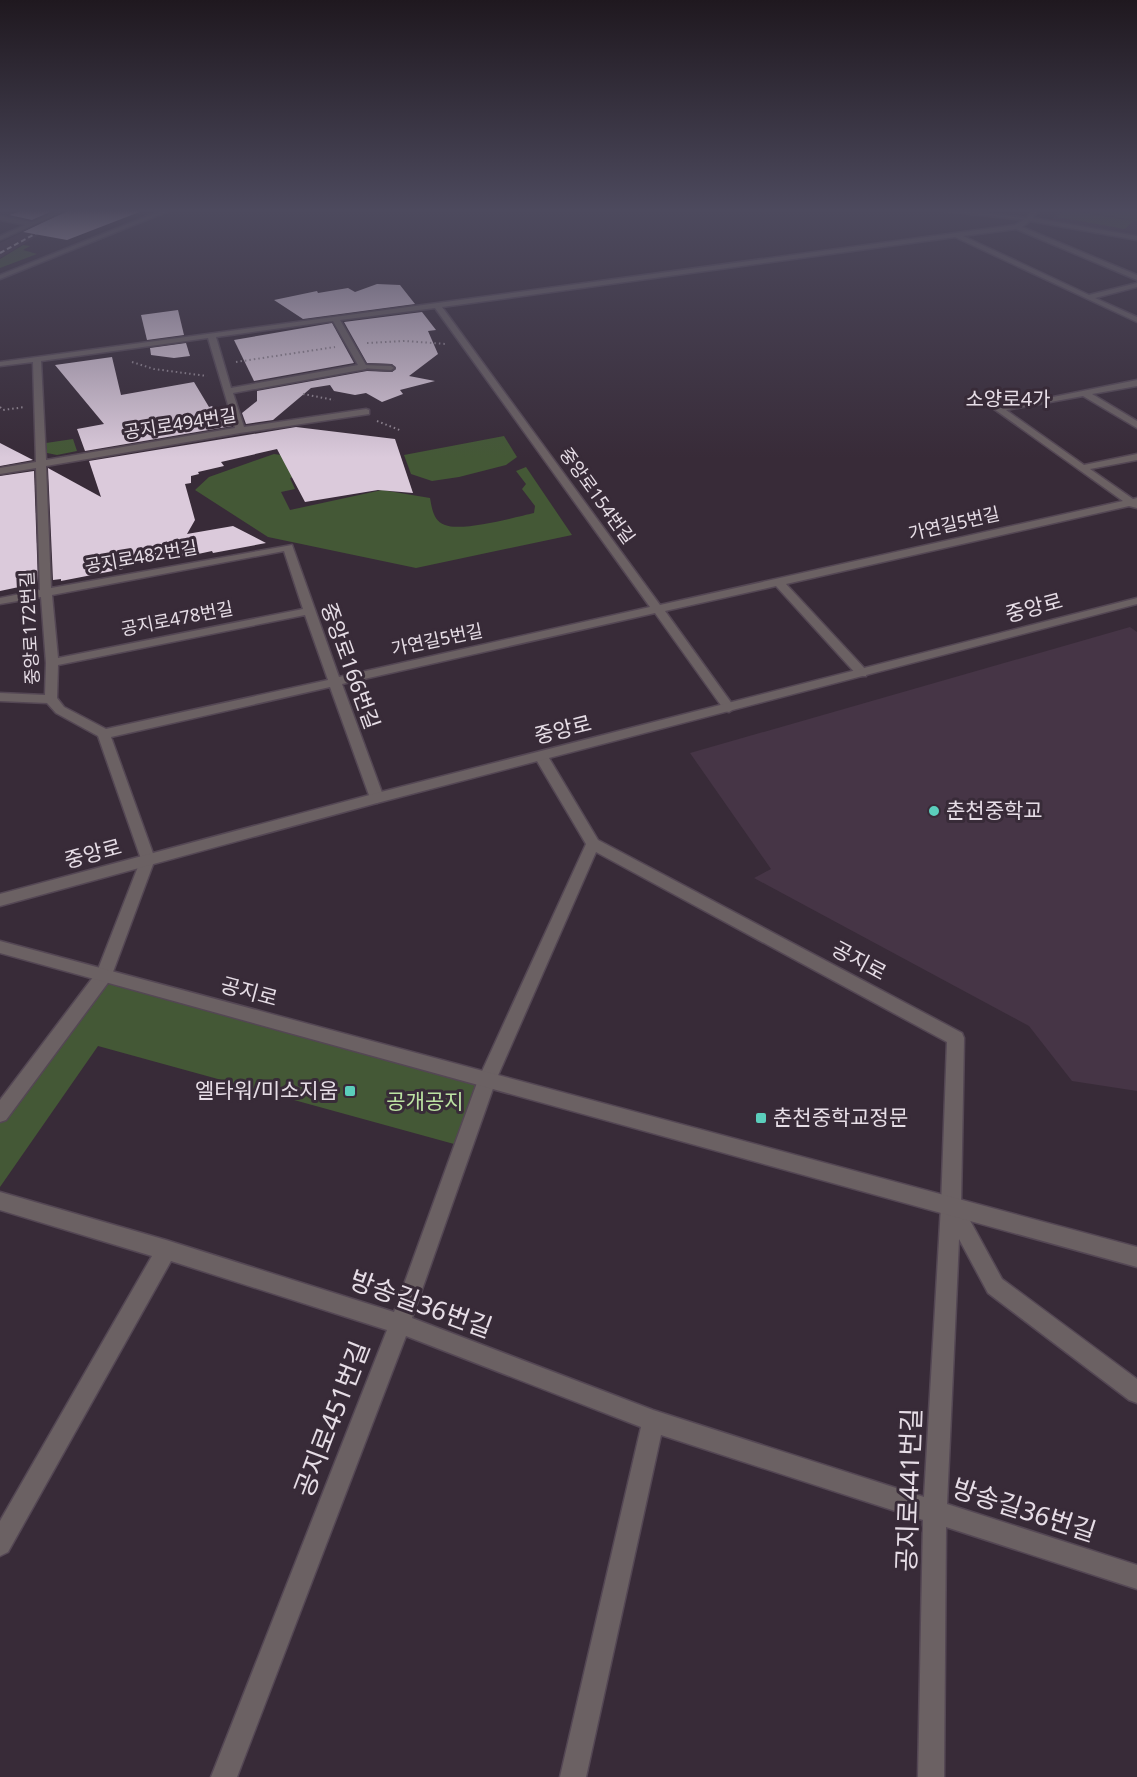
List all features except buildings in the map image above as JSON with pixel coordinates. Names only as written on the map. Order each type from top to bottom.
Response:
[{"type":"street","points":[[0,364],[521,293]]},
{"type":"street","points":[[1081,293],[1137,320]]},
{"type":"street","points":[[1090,297],[1106,293]]},
{"type":"street","name":"중앙로154번길","points":[[436,304],[729,708]]},
{"type":"street","points":[[228,391],[363,367],[335,318]]},
{"type":"street","points":[[211,335],[240,430]]},
{"type":"street","name":"중앙로172번길","points":[[38,359],[40,464],[52,663],[51,699],[60,711],[104,734]]},
{"type":"street","points":[[1135,503],[998,409],[1137,383]]},
{"type":"street","points":[[1084,393],[1137,425]]},
{"type":"street","name":"공지로494번길","points":[[0,471],[240,430],[366,412]]},
{"type":"street","points":[[1081,468],[1137,457]]},
{"type":"street","name":"가연길5번길","points":[[104,734],[1135,503]]},
{"type":"street","name":"공지로482번길","points":[[0,601],[288,547]]},
{"type":"street","name":"중앙로166번길","points":[[288,547],[377,798]]},
{"type":"street","points":[[779,582],[862,673]]},
{"type":"street","name":"중앙로","points":[[0,900],[377,798],[1135,604]]},
{"type":"street","name":"공지로478번길","points":[[52,663],[309,611]]},
{"type":"street","points":[[0,697],[51,699]]},
{"type":"street","points":[[0,1114],[104,975],[148,859],[104,734]]},
{"type":"street","points":[[487,1080],[593,844],[541,756]]},
{"type":"street","name":"공지로","points":[[593,844],[956,1038],[951,1206]]},
{"type":"street","name":"공지로","points":[[0,947],[1137,1257]]},
{"type":"street","name":"공지로451번길","points":[[224,1777],[400,1324],[487,1080]]},
{"type":"street","name":"방송길36번길","points":[[0,1202],[400,1324],[653,1422],[935,1511],[1137,1578]]},
{"type":"street","points":[[951,1206],[995,1286],[1137,1392]]},
{"type":"street","name":"공지로441번길","points":[[931,1777],[935,1511],[951,1206]]},
{"type":"street","points":[[0,1544],[166,1251]]},
{"type":"street","points":[[573,1777],[653,1422]]},
{"type":"lane","points":[[363,367],[391,368]]},
{"type":"path","points":[[118,348],[118,357],[154,369],[204,376],[223,373]]},
{"type":"path","points":[[0,406],[3,410],[39,405]]},
{"type":"shaded area","name":"춘천중학교","points":[[1130,627],[1137,632],[1137,1091],[1072,1081],[1029,1026],[754,878],[771,869],[690,753]]},
{"type":"green space","points":[[504,436],[517,457],[506,465],[459,477],[432,481],[411,474],[404,455]]},
{"type":"green space","points":[[73,439],[77,451],[57,455],[47,453],[46,443]]},
{"type":"green space","points":[[274,454],[351,465],[290,478],[295,489],[281,492],[290,510],[382,490],[430,498],[438,520],[453,527],[489,523],[534,513],[535,506],[522,489],[526,484],[516,471],[526,467],[572,535],[416,568],[268,537],[195,490],[209,477]]},
{"type":"green space","name":"공개공지","points":[[102,982],[479,1081],[454,1144],[98,1046],[0,1187],[0,1123]]},
{"type":"place","name":"춘천중학교","points":[[934,811]]},
{"type":"place","name":"엘타워/미소지움","points":[[350,1091]]},
{"type":"place","name":"춘천중학교정문","points":[[761,1118]]},
{"type":"district","name":"소양로4가","points":[[1008,399]]}]
